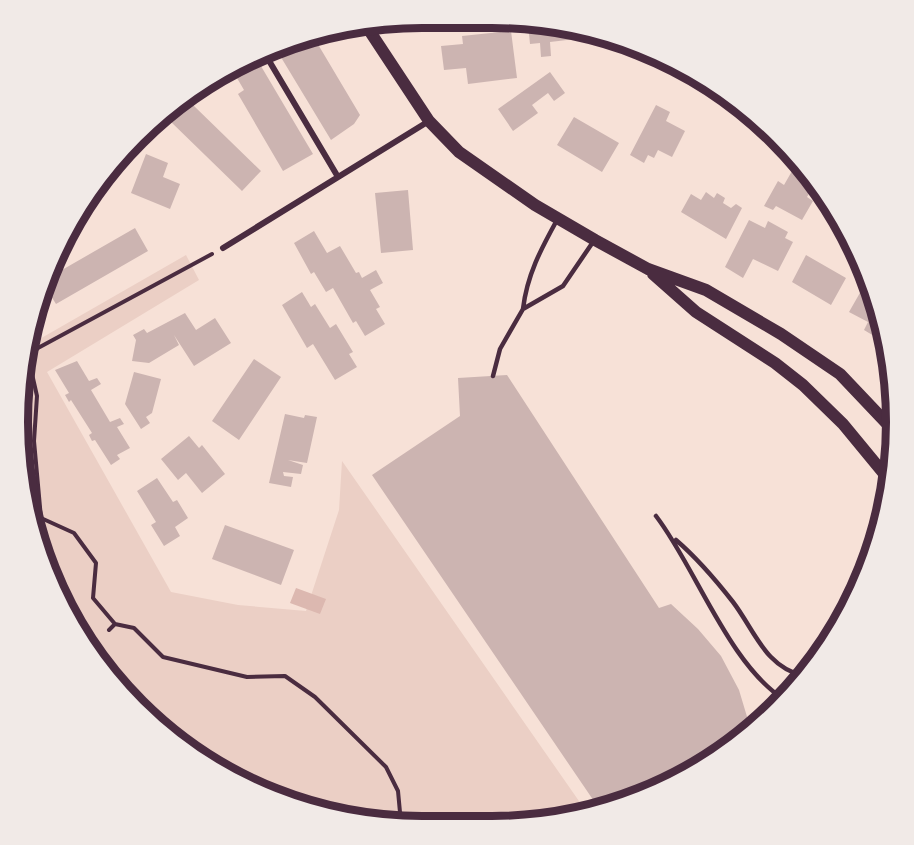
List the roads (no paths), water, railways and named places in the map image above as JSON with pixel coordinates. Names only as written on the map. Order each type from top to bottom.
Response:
[{"type":"main road","points":[[370,32],[429,122],[459,152],[595,240],[648,269],[706,290],[808,352],[858,390],[886,422]]},
{"type":"main road","points":[[648,269],[696,312],[775,363],[803,385],[843,424],[882,472]]},
{"type":"street","points":[[268,60],[339,177]]},
{"type":"street","points":[[223,248],[429,122]]},
{"type":"lane","points":[[493,376],[500,349],[523,309],[525,287],[536,258],[558,218]]},
{"type":"lane","points":[[523,309],[562,286],[595,240]]},
{"type":"lane","points":[[656,516],[674,539],[696,584],[731,638],[756,675],[776,694]]},
{"type":"lane","points":[[674,539],[695,556],[734,604],[765,653],[777,665],[795,673]]}]
